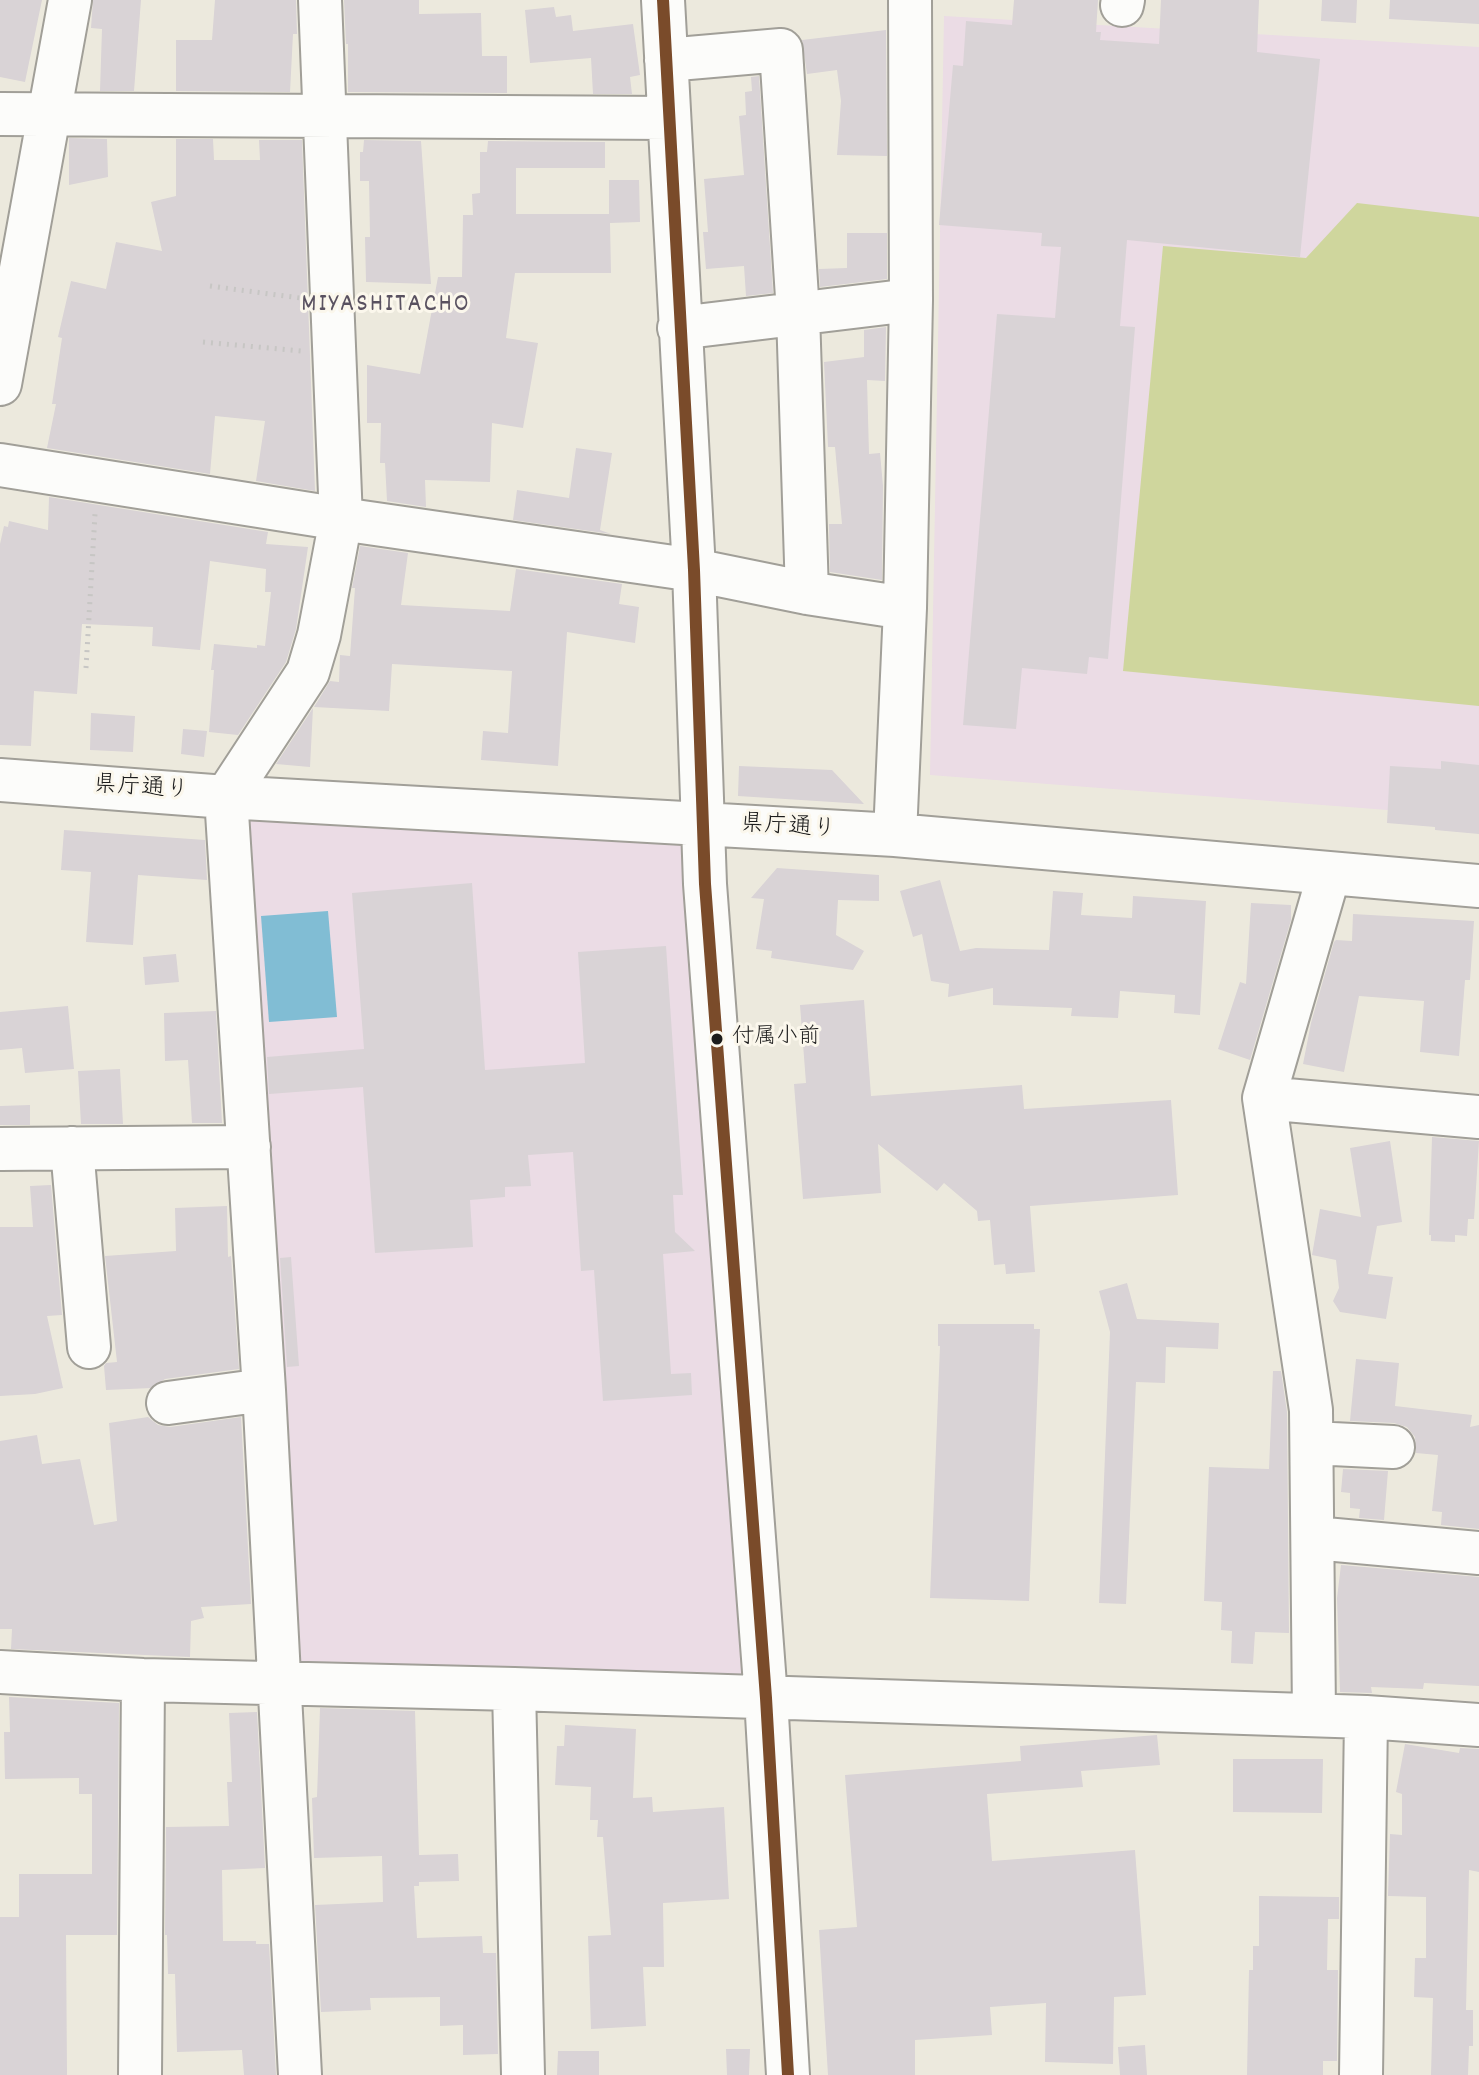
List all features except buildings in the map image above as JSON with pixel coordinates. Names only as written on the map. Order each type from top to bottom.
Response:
[{"type":"street","points":[[0,384],[70,0]]},
{"type":"street","points":[[300,2075],[264,1390],[226,797],[308,672],[319,635],[341,519],[320,0]]},
{"type":"street","points":[[663,0],[694,570],[705,884],[766,1698],[788,2075]]},
{"type":"street","points":[[895,835],[905,608],[911,300],[910,0]]},
{"type":"street","points":[[666,60],[781,50],[798,313],[807,593]]},
{"type":"street","points":[[0,114],[669,118]]},
{"type":"street","points":[[679,328],[911,300]]},
{"type":"street","points":[[0,465],[694,570],[807,593],[905,608]]},
{"type":"street","name":"県庁通り","points":[[0,780],[226,797],[895,835],[1479,886]]},
{"type":"street","points":[[1314,1715],[1311,1410],[1264,1098],[1329,874]]},
{"type":"street","points":[[1264,1098],[1479,1117]]},
{"type":"street","points":[[0,1149],[249,1147]]},
{"type":"street","points":[[72,1148],[89,1347]]},
{"type":"street","points":[[168,1403],[264,1390]]},
{"type":"street","points":[[1312,1443],[1393,1447]]},
{"type":"street","points":[[1314,1538],[1479,1553]]},
{"type":"street","points":[[0,1672],[143,1680],[1314,1715],[1479,1725]]},
{"type":"street","points":[[140,2075],[143,1680]]},
{"type":"street","points":[[514,1689],[523,2075]]},
{"type":"street","points":[[1361,2075],[1366,1717]]},
{"type":"path","points":[[210,286],[333,303]]},
{"type":"path","points":[[203,342],[334,354]]},
{"type":"path","points":[[86,668],[97,481]]},
{"type":"shaded area","points":[[944,16],[1479,47],[1479,817],[930,775]]},
{"type":"shaded area","points":[[226,797],[704,823],[766,1698],[280,1683]]},
{"type":"green space","points":[[1357,203],[1479,217],[1479,706],[1123,671],[1163,246],[1306,258]]},
{"type":"water","points":[[328,911],[337,1017],[269,1022],[261,916]]},
{"type":"transit line","points":[[663,0],[694,570],[705,884],[766,1698],[788,2075]]},
{"type":"place","name":"付属小前","points":[[717,1039]]},
{"type":"district","name":"MIYASHITACHO","points":[[386,306]]}]
